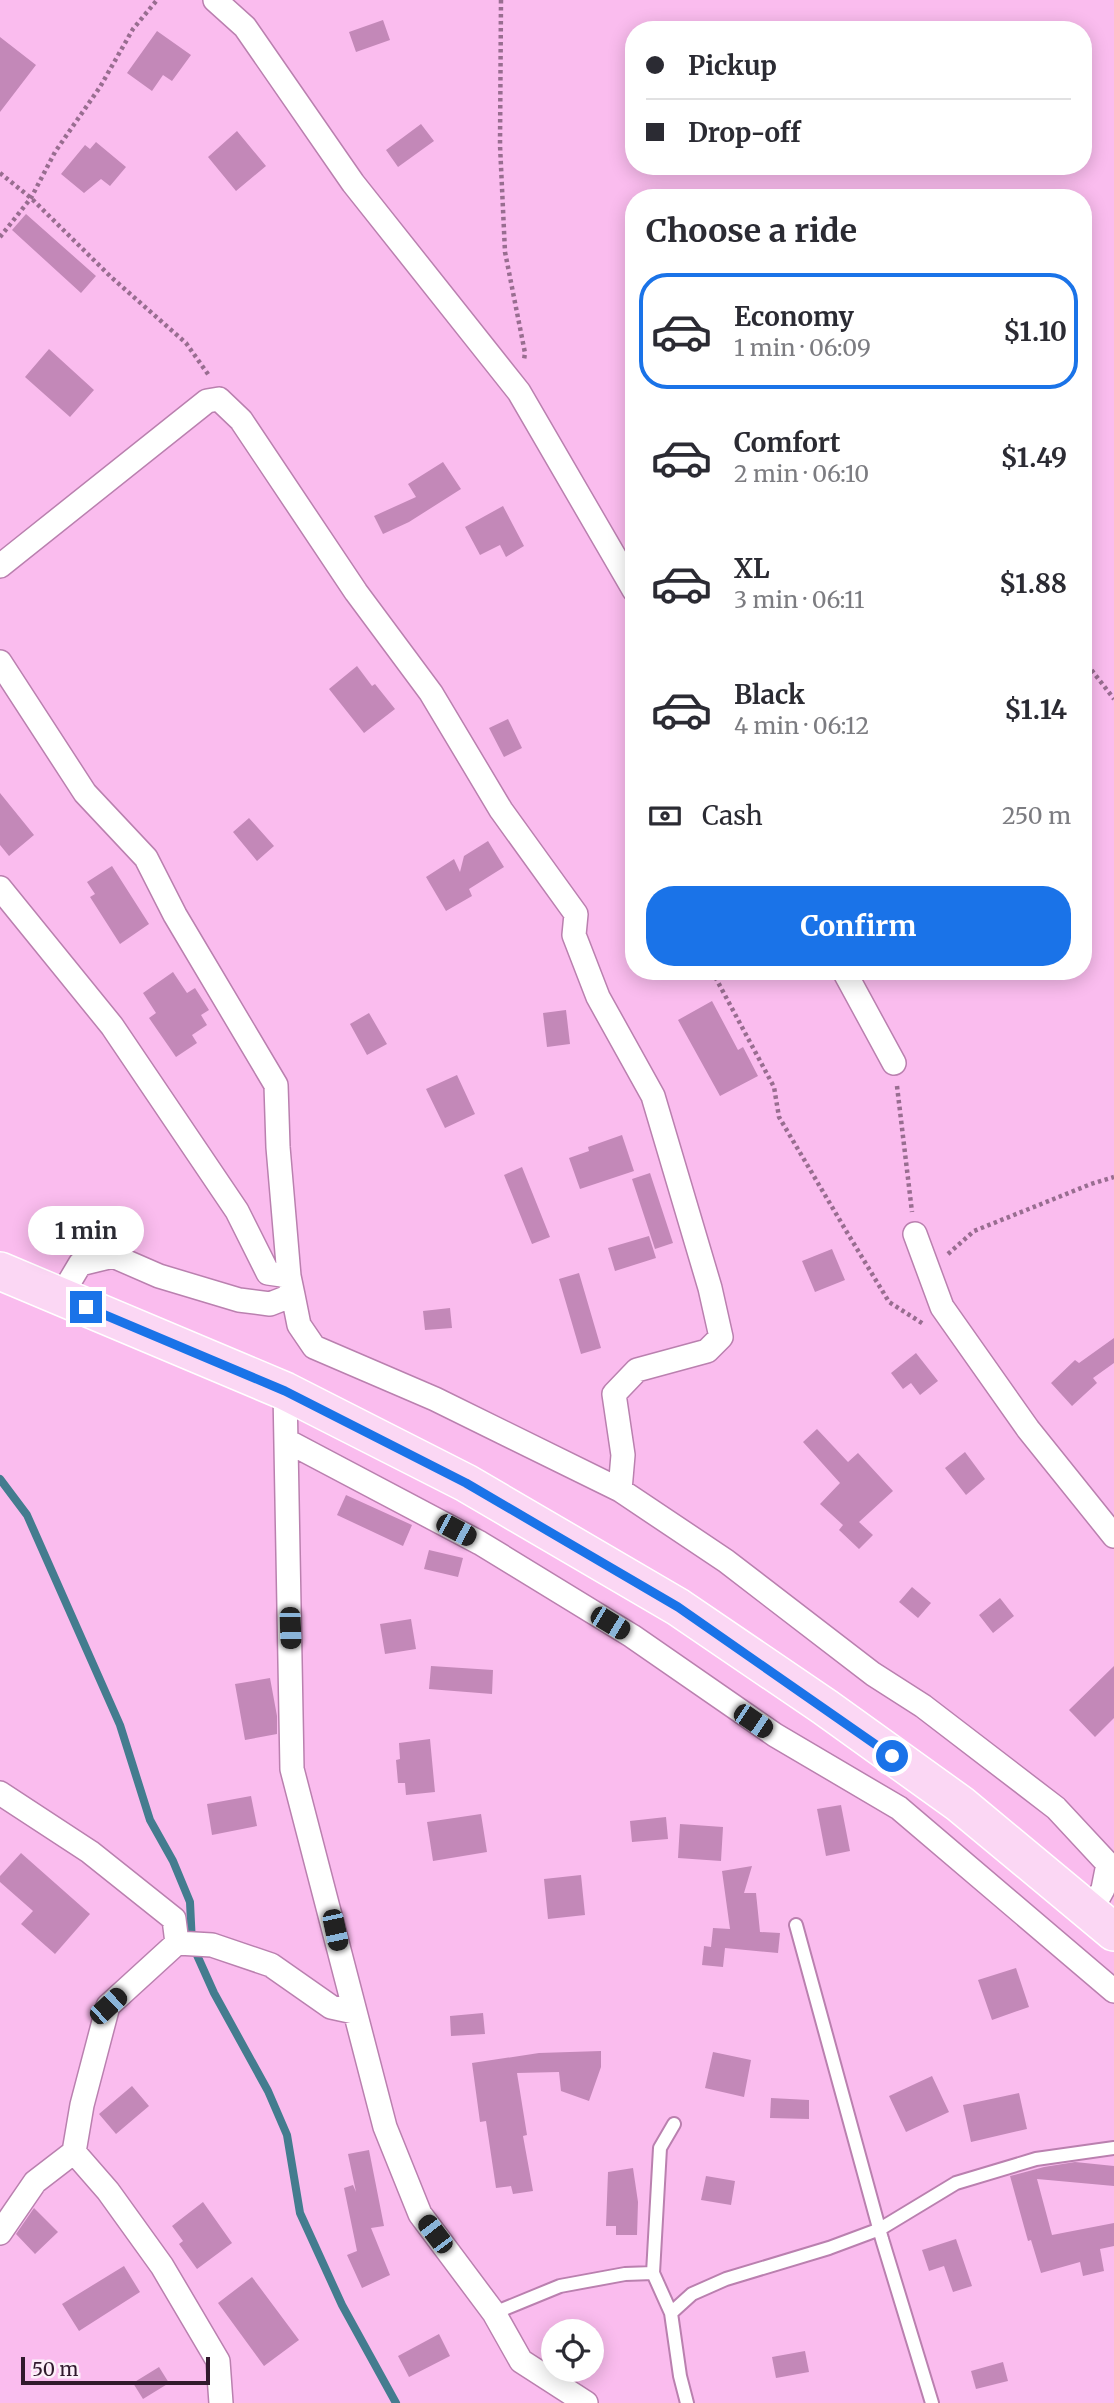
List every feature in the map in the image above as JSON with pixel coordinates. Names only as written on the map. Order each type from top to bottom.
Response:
[{"type":"main road","points":[[0,1270],[285,1391],[466,1483],[678,1607],[825,1707],[960,1804],[1102,1922]]},
{"type":"street","points":[[215,0],[244,27],[353,183],[519,392],[625,575]]},
{"type":"street","points":[[0,566],[206,401],[219,399],[241,419],[356,592],[431,693],[501,810],[576,914],[575,935],[598,997],[653,1096],[710,1288],[720,1337],[707,1351],[636,1370],[614,1394],[623,1455],[620,1490]]},
{"type":"street","points":[[0,662],[85,793],[146,858],[175,915],[276,1085],[278,1147],[291,1285],[299,1325],[314,1347],[435,1399],[620,1490],[726,1561],[873,1674],[923,1706],[1056,1808],[1108,1864],[1103,1889],[1102,1922]]},
{"type":"street","points":[[0,888],[112,1026],[237,1211],[268,1273],[291,1285]]},
{"type":"street","points":[[849,980],[894,1063]]},
{"type":"street","points":[[915,1234],[942,1307],[1028,1429],[1114,1536]]},
{"type":"street","points":[[61,1296],[80,1264],[113,1256],[159,1276],[239,1300],[270,1304],[291,1285]]},
{"type":"street","points":[[285,1391],[292,1769],[385,2127],[420,2214],[494,2313],[521,2361],[586,2403]]},
{"type":"street","points":[[287,1441],[480,1543],[632,1636],[709,1692],[775,1735],[899,1808],[1114,1991]]},
{"type":"street","points":[[0,1793],[90,1852],[174,1919],[177,1943]]},
{"type":"street","points":[[0,2233],[35,2182],[74,2152],[82,2105],[108,2006],[177,1943],[212,1945],[271,1965],[331,2007],[354,2012]]},
{"type":"street","points":[[74,2152],[108,2191],[162,2266],[218,2361],[221,2403]]},
{"type":"lane","points":[[796,1925],[880,2229],[932,2403]]},
{"type":"lane","points":[[674,2124],[660,2148],[653,2273],[671,2313],[680,2376],[687,2403]]},
{"type":"lane","points":[[671,2313],[692,2294],[726,2279],[829,2248],[880,2229],[956,2183],[1036,2159],[1114,2148]]},
{"type":"lane","points":[[494,2313],[560,2286],[625,2274],[653,2273]]},
{"type":"path","points":[[0,237],[31,198],[55,152],[100,87],[133,29],[157,0]]},
{"type":"path","points":[[501,0],[500,145],[505,252],[525,353],[519,392]]},
{"type":"path","points":[[0,173],[31,198],[111,277],[186,343],[213,381],[219,399]]},
{"type":"path","points":[[1092,671],[1114,699]]},
{"type":"path","points":[[717,980],[774,1087],[779,1117],[889,1302],[934,1332]]},
{"type":"path","points":[[894,1063],[915,1234]]},
{"type":"path","points":[[928,1270],[974,1231],[1114,1177]]},
{"type":"building","points":[[383,20],[390,40],[356,52],[349,32]]},
{"type":"building","points":[[157,31],[191,55],[172,81],[163,75],[152,91],[127,73]]},
{"type":"building","points":[[0,37],[36,65],[0,112]]},
{"type":"building","points":[[421,124],[434,141],[398,167],[386,150]]},
{"type":"building","points":[[237,131],[266,166],[236,191],[208,157]]},
{"type":"building","points":[[96,142],[126,167],[110,186],[101,179],[84,193],[61,174],[85,145],[90,149]]},
{"type":"building","points":[[26,214],[96,276],[81,293],[12,230]]},
{"type":"building","points":[[49,349],[94,390],[70,417],[25,377]]},
{"type":"building","points":[[443,462],[461,489],[409,522],[383,534],[374,516],[416,497],[408,484]]},
{"type":"building","points":[[503,506],[524,546],[506,557],[500,545],[480,555],[465,527]]},
{"type":"building","points":[[357,666],[395,709],[364,733],[329,689]]},
{"type":"building","points":[[508,719],[522,748],[504,757],[489,728]]},
{"type":"building","points":[[0,793],[34,835],[9,856],[0,845]]},
{"type":"building","points":[[249,818],[274,846],[257,861],[233,832]]},
{"type":"building","points":[[488,841],[504,867],[469,889],[472,896],[446,911],[426,877],[454,859],[460,872],[464,856]]},
{"type":"building","points":[[112,866],[149,924],[120,944],[90,897],[95,894],[87,882]]},
{"type":"building","points":[[173,972],[187,993],[195,988],[209,1010],[201,1015],[207,1025],[192,1035],[197,1043],[176,1057],[149,1018],[156,1013],[143,993]]},
{"type":"building","points":[[712,1001],[738,1050],[743,1047],[758,1076],[720,1096],[678,1020]]},
{"type":"building","points":[[566,1010],[570,1044],[547,1047],[543,1013]]},
{"type":"building","points":[[369,1013],[387,1044],[367,1055],[350,1024]]},
{"type":"building","points":[[457,1075],[475,1114],[445,1128],[426,1089]]},
{"type":"building","points":[[622,1135],[634,1171],[580,1189],[569,1158],[589,1151],[588,1147]]},
{"type":"building","points":[[522,1167],[550,1237],[532,1244],[504,1175]]},
{"type":"building","points":[[650,1173],[673,1243],[655,1249],[632,1179]]},
{"type":"building","points":[[649,1236],[656,1258],[615,1271],[608,1248]]},
{"type":"building","points":[[832,1249],[845,1280],[815,1292],[802,1261]]},
{"type":"building","points":[[579,1273],[601,1348],[581,1354],[559,1279]]},
{"type":"building","points":[[450,1308],[452,1328],[425,1330],[423,1311]]},
{"type":"building","points":[[1114,1338],[1114,1363],[1093,1378],[1097,1383],[1072,1406],[1051,1383],[1075,1360],[1079,1363]]},
{"type":"building","points":[[916,1353],[938,1381],[920,1395],[911,1383],[903,1389],[891,1373]]},
{"type":"building","points":[[817,1429],[848,1462],[858,1453],[893,1491],[859,1522],[873,1535],[859,1549],[839,1530],[843,1525],[820,1504],[840,1483],[803,1442]]},
{"type":"building","points":[[965,1452],[985,1479],[966,1495],[945,1468]]},
{"type":"building","points":[[346,1495],[412,1525],[403,1546],[337,1515]]},
{"type":"building","points":[[429,1550],[463,1558],[458,1577],[424,1569]]},
{"type":"building","points":[[912,1587],[931,1603],[918,1618],[899,1602]]},
{"type":"building","points":[[1000,1598],[1014,1616],[993,1633],[979,1615]]},
{"type":"building","points":[[411,1619],[416,1649],[385,1654],[380,1624]]},
{"type":"building","points":[[431,1666],[493,1670],[492,1694],[429,1689]]},
{"type":"building","points":[[1114,1666],[1114,1718],[1095,1737],[1069,1710]]},
{"type":"building","points":[[270,1678],[277,1716],[277,1734],[245,1740],[235,1684]]},
{"type":"building","points":[[430,1739],[435,1792],[406,1795],[405,1783],[398,1783],[396,1760],[400,1759],[399,1743]]},
{"type":"building","points":[[251,1796],[257,1826],[212,1835],[207,1804]]},
{"type":"building","points":[[841,1805],[850,1851],[826,1856],[817,1809]]},
{"type":"building","points":[[481,1814],[487,1852],[433,1861],[427,1822]]},
{"type":"building","points":[[666,1817],[668,1839],[632,1842],[630,1821]]},
{"type":"building","points":[[680,1824],[723,1827],[721,1861],[678,1858]]},
{"type":"building","points":[[21,1853],[90,1914],[55,1954],[21,1924],[33,1911],[0,1882],[0,1876]]},
{"type":"building","points":[[752,1866],[744,1893],[756,1893],[760,1932],[780,1933],[778,1953],[725,1948],[723,1967],[702,1965],[704,1946],[711,1947],[713,1928],[730,1929],[722,1871]]},
{"type":"building","points":[[581,1875],[585,1915],[548,1919],[544,1879]]},
{"type":"building","points":[[1016,1968],[1029,2007],[992,2020],[978,1980]]},
{"type":"building","points":[[483,2013],[485,2034],[451,2036],[450,2016]]},
{"type":"building","points":[[601,2051],[601,2067],[589,2101],[561,2091],[559,2072],[517,2073],[527,2135],[523,2136],[533,2191],[513,2194],[511,2186],[496,2188],[486,2121],[480,2122],[472,2063],[539,2053]]},
{"type":"building","points":[[713,2052],[751,2060],[744,2097],[705,2088]]},
{"type":"building","points":[[932,2076],[949,2112],[906,2132],[889,2096]]},
{"type":"building","points":[[132,2086],[149,2106],[116,2134],[99,2114]]},
{"type":"building","points":[[1019,2093],[1027,2129],[971,2142],[963,2105]]},
{"type":"building","points":[[771,2098],[809,2100],[809,2119],[770,2118]]},
{"type":"building","points":[[369,2150],[384,2226],[371,2228],[390,2275],[362,2288],[347,2255],[357,2251],[344,2188],[353,2185],[356,2192],[348,2154]]},
{"type":"building","points":[[1075,2162],[1114,2166],[1114,2186],[1037,2179],[1052,2235],[1114,2223],[1114,2246],[1100,2249],[1104,2271],[1083,2276],[1080,2262],[1041,2273],[1031,2240],[1028,2241],[1010,2176]]},
{"type":"building","points":[[633,2168],[638,2202],[637,2235],[616,2235],[616,2226],[606,2226],[608,2172]]},
{"type":"building","points":[[706,2176],[735,2181],[731,2205],[701,2200]]},
{"type":"building","points":[[203,2202],[232,2243],[197,2269],[179,2244],[183,2241],[172,2226]]},
{"type":"building","points":[[34,2208],[58,2232],[35,2254],[16,2234]]},
{"type":"building","points":[[956,2239],[972,2286],[953,2292],[944,2266],[929,2271],[922,2250]]},
{"type":"building","points":[[124,2266],[140,2292],[79,2331],[62,2304]]},
{"type":"building","points":[[252,2277],[299,2340],[264,2366],[218,2303]]},
{"type":"building","points":[[439,2334],[450,2356],[409,2377],[398,2356]]},
{"type":"building","points":[[805,2351],[809,2372],[776,2378],[772,2357]]},
{"type":"building","points":[[1003,2362],[1008,2381],[976,2389],[971,2371]]},
{"type":"building","points":[[159,2367],[169,2383],[143,2399],[133,2383]]},
{"type":"waterway","points":[[0,1479],[27,1515],[120,1725],[150,1820],[173,1861],[190,1902],[192,1944],[214,1993],[268,2091],[287,2135],[300,2213],[342,2305],[396,2403]]},
{"type":"route","points":[[86,1307],[285,1391],[466,1483],[678,1607],[892,1756]]}]
